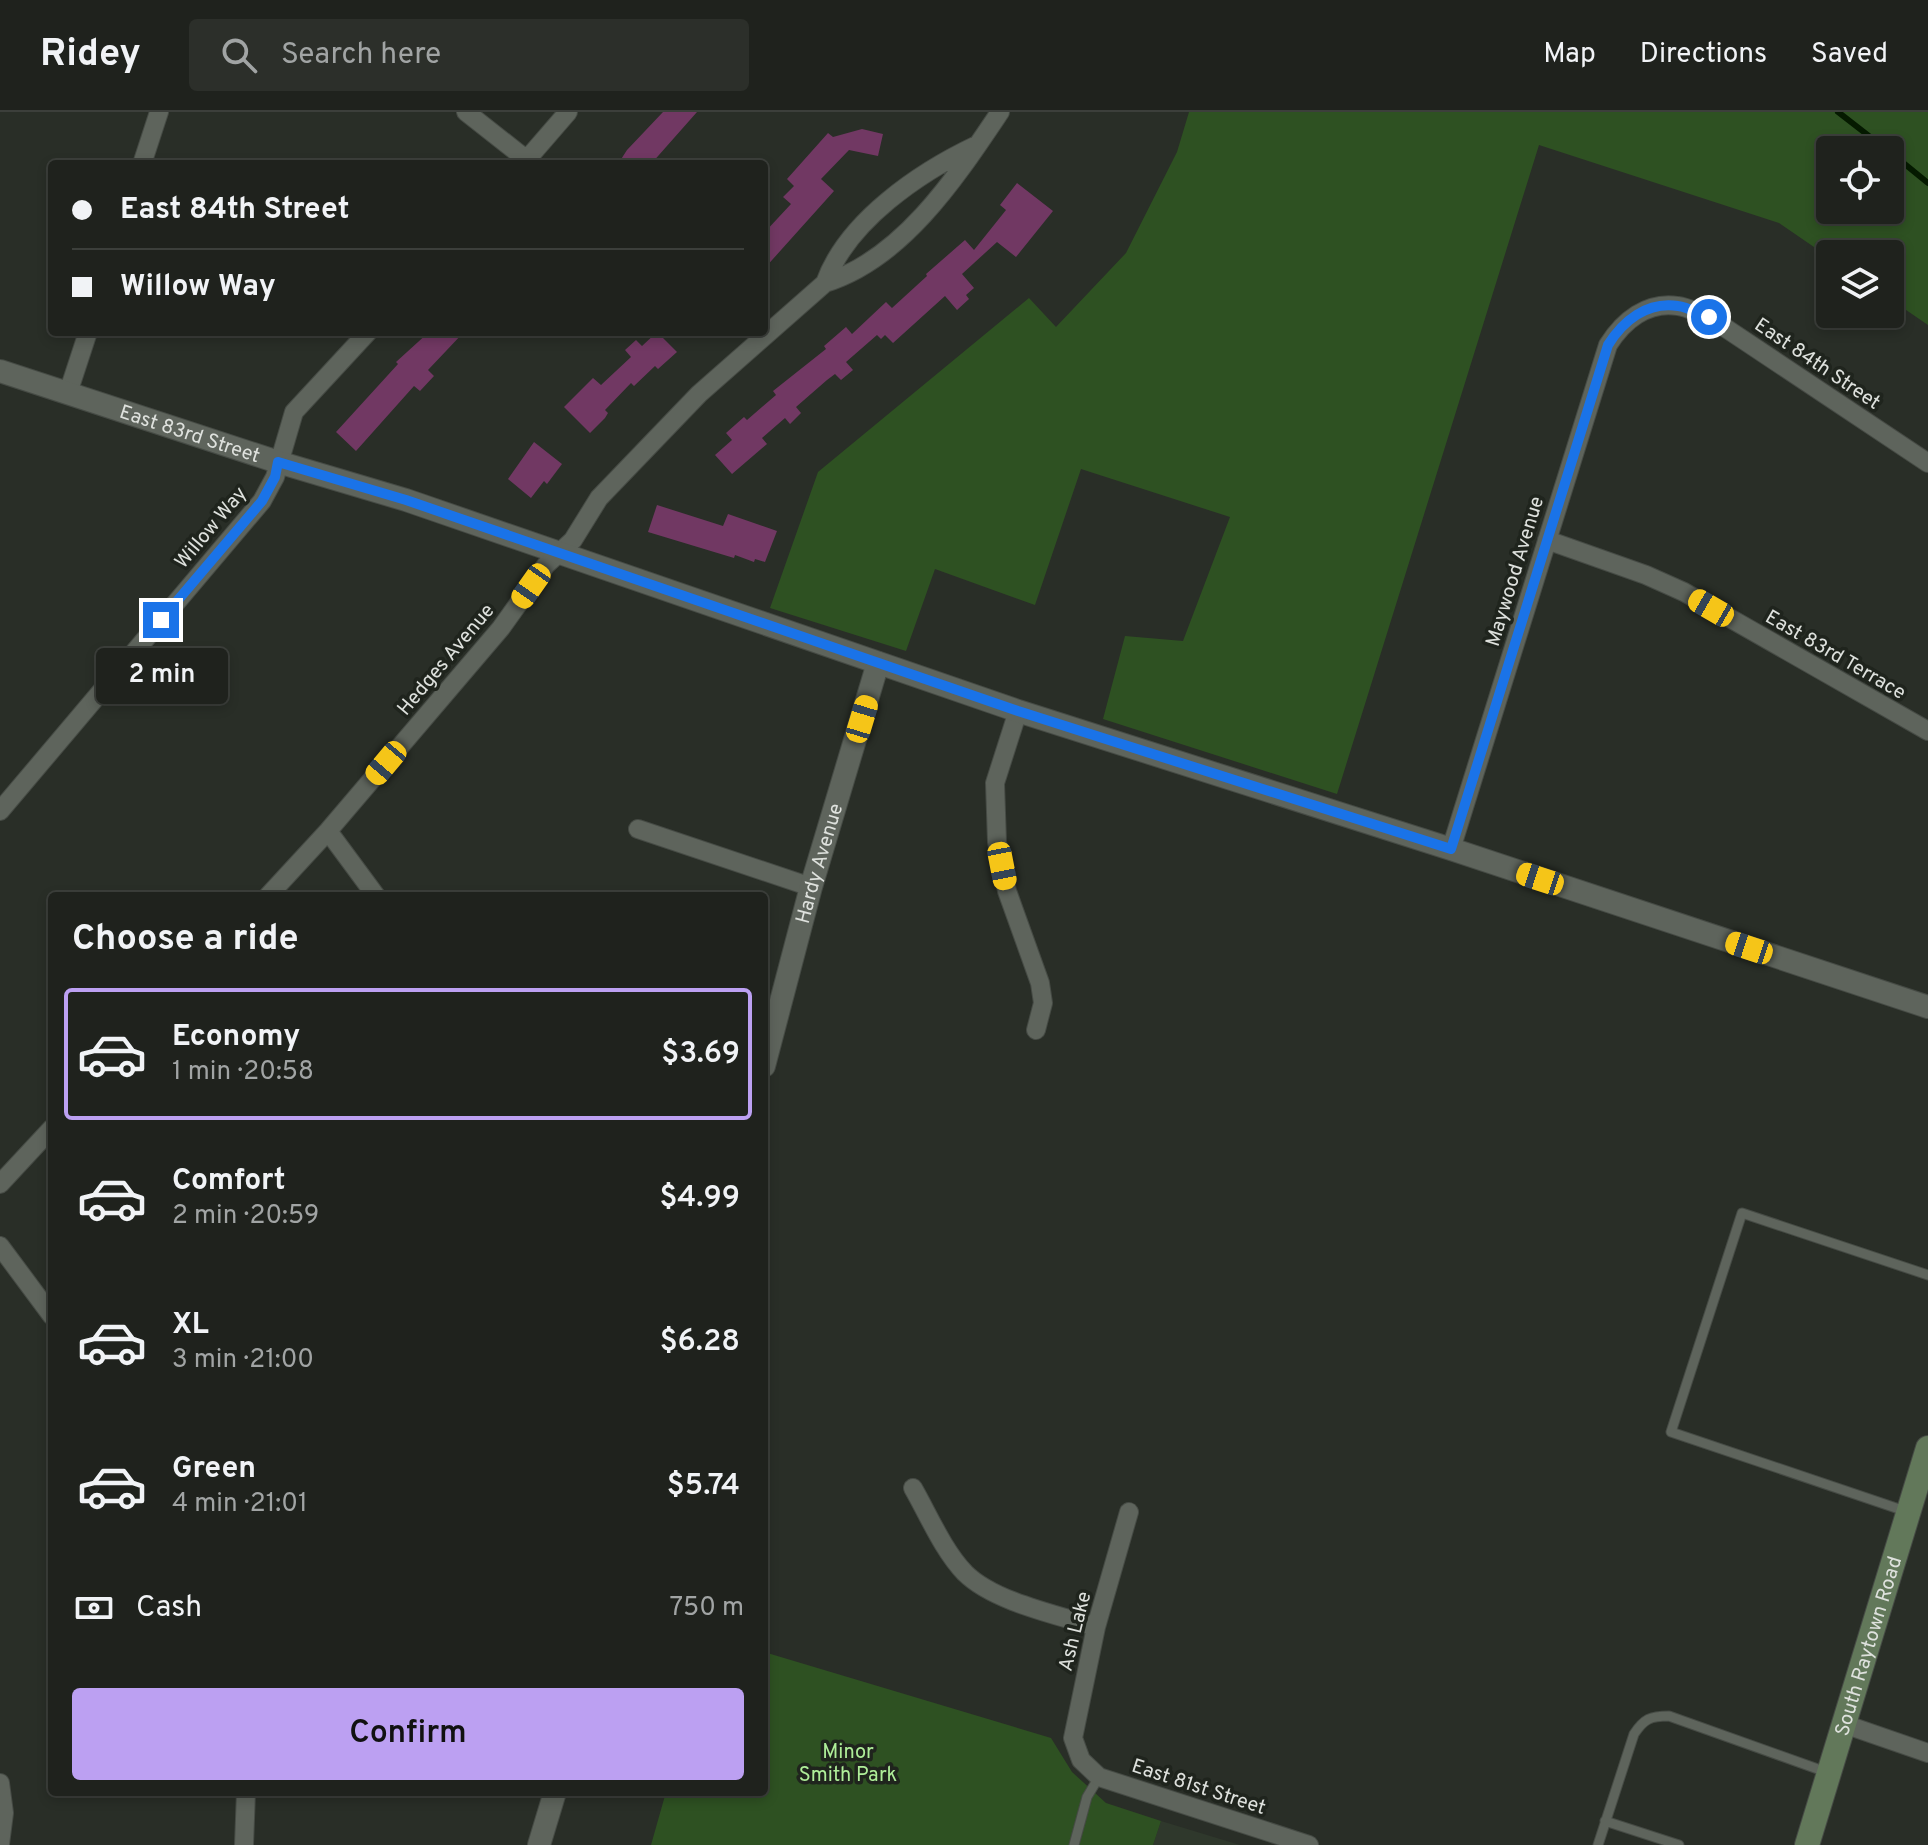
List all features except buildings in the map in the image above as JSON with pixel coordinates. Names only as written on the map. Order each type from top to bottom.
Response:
[{"type":"main road","name":"South Raytown Road","points":[[1807,1845],[1926,1461]]},
{"type":"street","points":[[143,160],[159,112]]},
{"type":"street","points":[[466,112],[523,160]]},
{"type":"street","points":[[527,160],[568,112]]},
{"type":"street","points":[[825,283],[866,264],[902,234],[955,180],[1000,112]]},
{"type":"street","points":[[825,283],[831,265],[845,244],[874,215],[910,183],[977,145]]},
{"type":"street","name":"Hedges Avenue","points":[[768,333],[825,283]]},
{"type":"street","name":"East 84th Street","points":[[1634,316],[1653,307],[1678,306],[1709,317],[1928,463]]},
{"type":"street","name":"Maywood Avenue","points":[[1451,849],[1608,345],[1618,329],[1634,316]]},
{"type":"street","points":[[68,393],[87,336]]},
{"type":"street","name":"Willow Way","points":[[0,811],[262,501],[275,477],[294,412],[364,336]]},
{"type":"street","name":"Hedges Avenue","points":[[272,892],[328,831],[501,628],[546,565],[573,540],[599,498],[699,394],[765,336]]},
{"type":"street","name":"East 83rd Street","points":[[0,371],[278,462],[406,500],[1018,711],[1451,849],[1928,1007]]},
{"type":"street","name":"East 83rd Terrace","points":[[1547,540],[1646,575],[1684,592],[1928,731]]},
{"type":"street","name":"Hardy Avenue","points":[[768,1051],[811,887],[878,663]]},
{"type":"street","points":[[1018,711],[995,783],[997,842],[1007,891],[1040,983],[1043,1003],[1036,1030]]},
{"type":"street","points":[[638,829],[811,887]]},
{"type":"street","points":[[328,831],[373,892]]},
{"type":"street","points":[[0,1184],[48,1132]]},
{"type":"street","points":[[0,1246],[48,1311]]},
{"type":"street","points":[[913,1488],[966,1574],[1019,1603],[1096,1627]]},
{"type":"street","name":"Ash Lake","points":[[1081,1760],[1073,1738],[1096,1627],[1129,1512]]},
{"type":"street","points":[[1844,1724],[1928,1753]]},
{"type":"street","name":"East 81st Street","points":[[1081,1760],[1099,1777],[1309,1845]]},
{"type":"street","points":[[0,1783],[4,1813],[0,1844]]},
{"type":"street","points":[[244,1845],[246,1796]]},
{"type":"street","points":[[539,1845],[554,1796]]},
{"type":"lane","points":[[1908,1512],[1671,1432],[1742,1213],[1928,1275]]},
{"type":"lane","points":[[1598,1845],[1634,1734],[1642,1722],[1651,1716],[1669,1716],[1829,1773]]},
{"type":"lane","points":[[1074,1845],[1087,1797],[1099,1777]]},
{"type":"lane","points":[[1605,1821],[1679,1845]]},
{"type":"shaded area","points":[[1161,1821],[1240,1845],[1153,1845]]},
{"type":"green space","points":[[1189,112],[1928,112],[1928,325],[1904,309],[1904,240],[1816,240],[1816,248],[1779,223],[1539,145],[1337,794],[1103,719],[1125,636],[1183,641],[1230,517],[1081,469],[1035,605],[935,569],[906,651],[770,608],[818,472],[1029,298],[1056,327],[1126,253],[1177,152]]},
{"type":"green space","name":"Minor Smith Park","points":[[768,1653],[1051,1738],[1072,1772],[1106,1803],[1161,1821],[1153,1845],[651,1845],[665,1796],[768,1796]]},
{"type":"waterway","points":[[1838,112],[1869,136]]},
{"type":"waterway","points":[[1904,163],[1928,183]]},
{"type":"route","points":[[161,620],[262,501],[275,477],[278,462],[406,500],[1018,711],[1451,849],[1608,345],[1618,329],[1639,312],[1653,307],[1678,306],[1709,317]]}]
